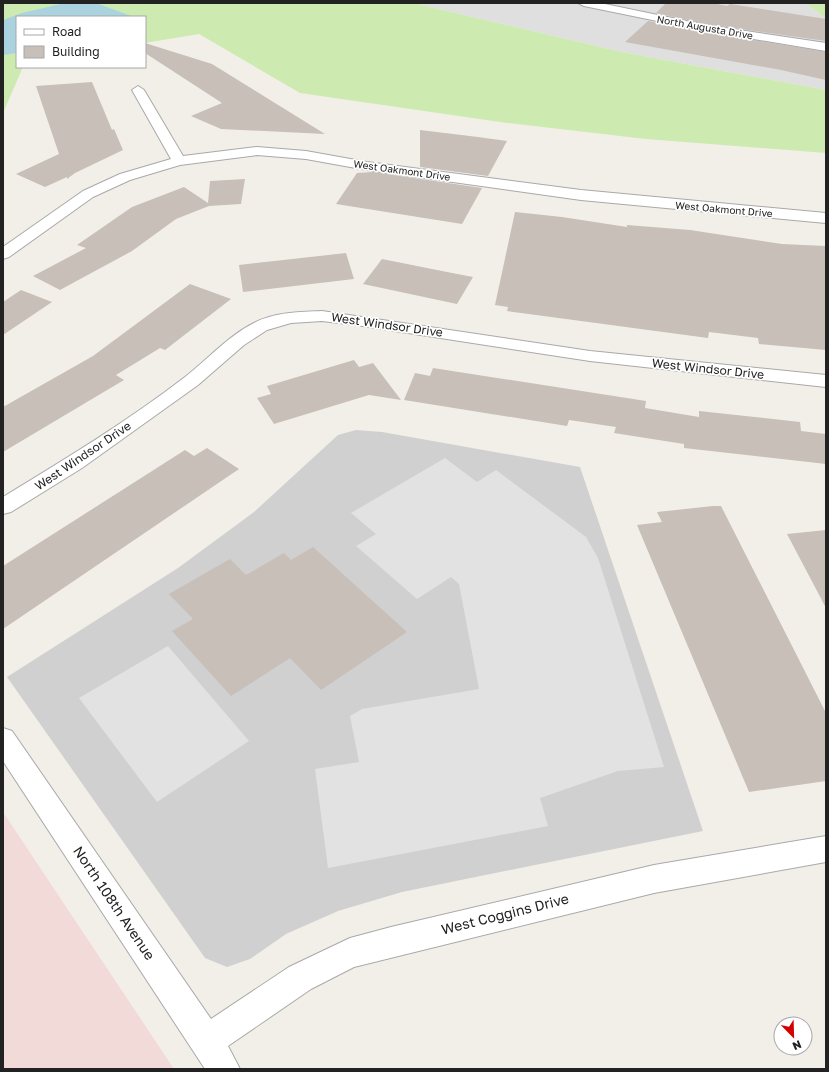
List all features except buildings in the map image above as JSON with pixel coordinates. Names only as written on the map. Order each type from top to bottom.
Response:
[{"type":"street","name":"North Augusta Drive","points":[[584,3],[628,13],[826,47]]},
{"type":"street","points":[[628,13],[639,3]]},
{"type":"street","points":[[138,90],[178,161]]},
{"type":"street","name":"West Oakmont Drive","points":[[3,254],[88,194],[125,178],[178,161],[257,151],[306,155],[368,166],[581,195],[826,218]]},
{"type":"street","name":"West Windsor Drive","points":[[3,507],[75,463],[190,381],[238,341],[261,326],[290,318],[322,316],[343,318],[590,356],[826,381]]},
{"type":"street","name":"North 108th Avenue","points":[[3,739],[207,1041],[224,1069]]},
{"type":"street","name":"West Coggins Drive","points":[[207,1041],[300,978],[350,953],[390,942],[654,879],[826,849]]},
{"type":"shaded area","points":[[413,3],[806,3],[826,19],[826,90],[622,52]]},
{"type":"shaded area","points":[[356,430],[382,432],[580,467],[703,831],[402,892],[338,911],[286,934],[250,959],[227,967],[205,958],[7,677],[178,568],[254,512],[338,435]]},
{"type":"shaded area","points":[[445,458],[477,482],[496,470],[586,537],[598,558],[664,767],[618,771],[540,798],[548,826],[328,868],[315,769],[359,762],[350,716],[362,709],[479,689],[459,584],[451,577],[417,599],[356,546],[376,534],[351,513]]},
{"type":"shaded area","points":[[168,646],[249,741],[157,802],[79,698]]},
{"type":"shaded area","points":[[3,812],[174,1069],[3,1069]]},
{"type":"green space","points":[[3,3],[413,3],[622,52],[826,90],[826,153],[646,139],[507,123],[300,93],[199,34],[146,43],[146,16],[16,16],[16,68],[23,68],[3,113]]},
{"type":"green space","points":[[806,3],[826,3],[826,19]]},
{"type":"water","points":[[65,3],[96,3],[131,16],[16,16],[16,53],[3,55],[3,20],[22,13]]}]
